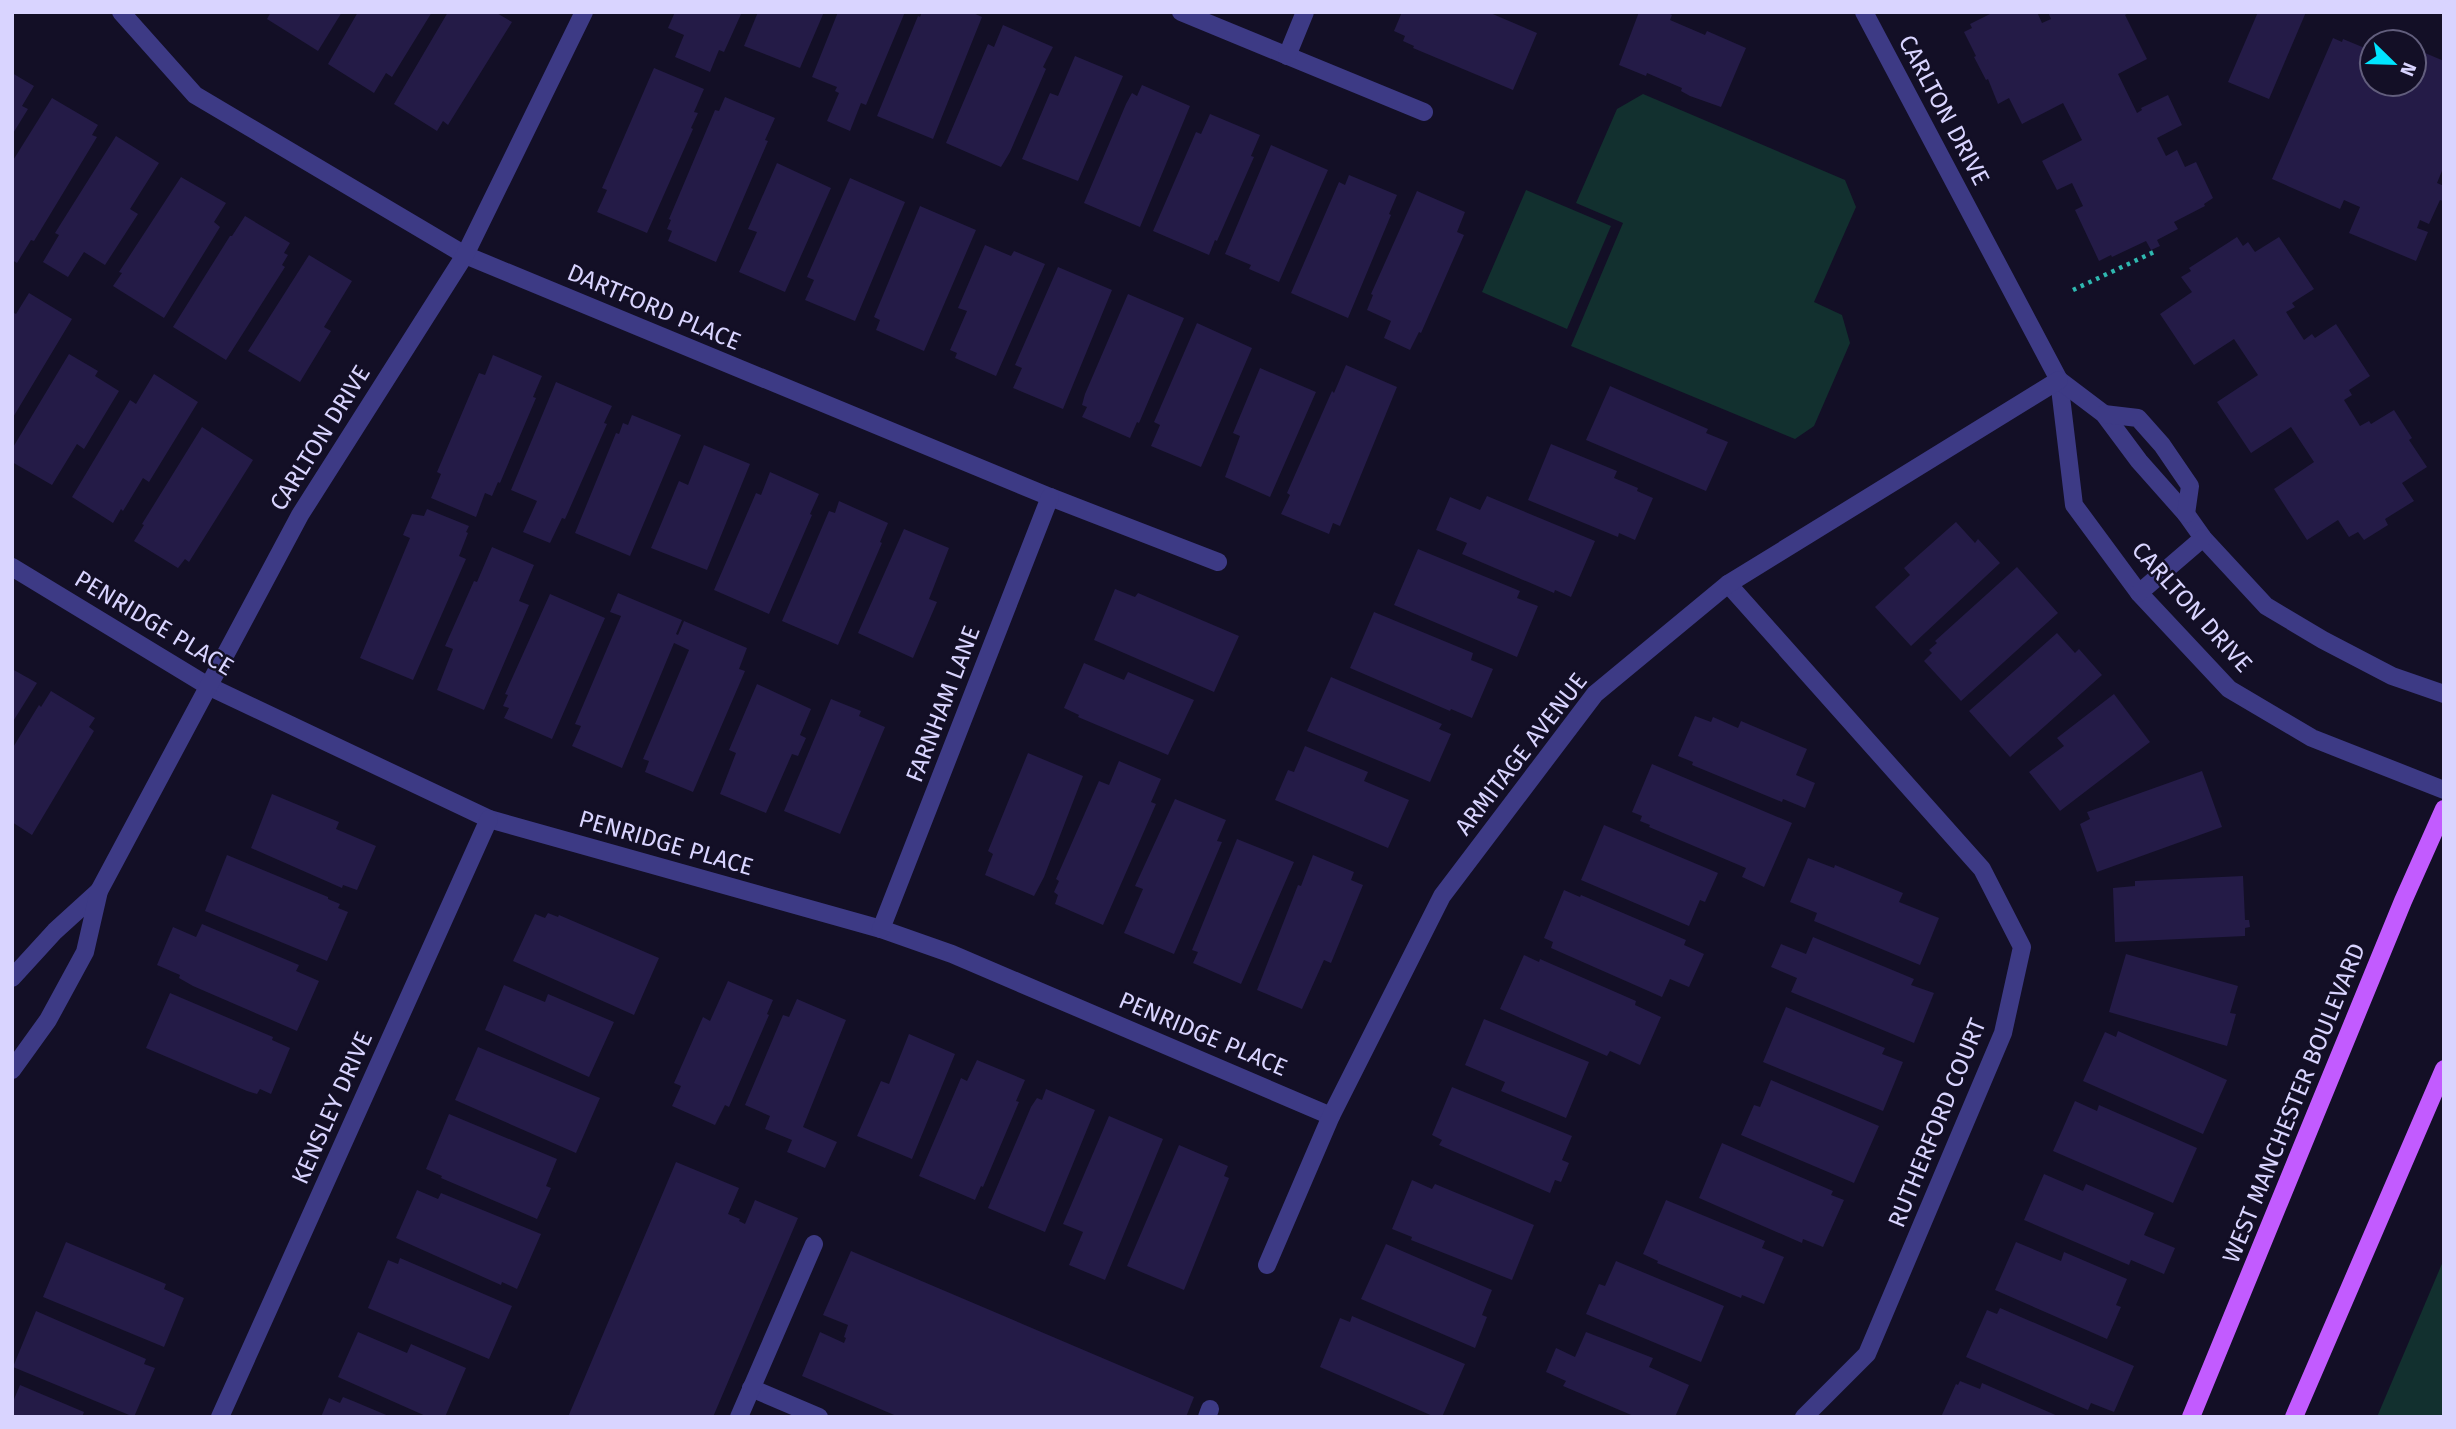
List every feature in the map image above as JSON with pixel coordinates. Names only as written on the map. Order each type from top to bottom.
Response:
[{"type":"main road","name":"WEST MANCHESTER BOULEVARD","points":[[2191,1417],[2398,914],[2444,809]]},
{"type":"main road","points":[[2294,1417],[2444,1069]]},
{"type":"street","name":"DARTFORD PLACE","points":[[121,12],[195,95],[465,255],[1050,497],[1219,562]]},
{"type":"street","name":"CARLTON DRIVE","points":[[12,1069],[48,1020],[85,952],[99,891],[300,515],[465,255],[584,12]]},
{"type":"street","points":[[1181,12],[1424,112]]},
{"type":"street","points":[[1287,56],[1305,12]]},
{"type":"street","name":"CARLTON DRIVE","points":[[1864,12],[2059,380],[2074,505],[2139,593],[2229,689],[2312,738],[2444,790]]},
{"type":"street","name":"CARLTON DRIVE","points":[[2059,380],[2104,415],[2203,538],[2266,606],[2392,676],[2444,694]]},
{"type":"street","name":"ARMITAGE AVENUE","points":[[1267,1265],[1331,1116],[1442,896],[1595,694],[1728,584],[2059,380]]},
{"type":"street","points":[[2104,415],[2138,418],[2162,445],[2190,486],[2186,514]]},
{"type":"street","name":"FARNHAM LANE","points":[[881,929],[1050,497]]},
{"type":"street","points":[[2139,593],[2203,538]]},
{"type":"street","name":"PENRIDGE PLACE","points":[[12,567],[208,686],[489,819],[881,929],[952,954],[1331,1116]]},
{"type":"street","name":"RUTHERFORD COURT","points":[[1728,584],[1982,869],[2022,947],[2003,1033],[1867,1354],[1804,1417]]},
{"type":"street","name":"KENSLEY DRIVE","points":[[220,1417],[489,819]]},
{"type":"street","name":"CARLTON DRIVE","points":[[12,978],[55,930],[99,891]]},
{"type":"street","points":[[739,1417],[814,1244]]},
{"type":"street","points":[[751,1388],[820,1417]]},
{"type":"path","points":[[2073,290],[2156,251]]},
{"type":"green space","points":[[1643,94],[1845,180],[1856,207],[1814,302],[1842,315],[1850,343],[1814,426],[1795,439],[1571,346],[1623,223],[1576,203],[1617,109]]},
{"type":"green space","points":[[1526,190],[1611,226],[1567,329],[1482,292]]},
{"type":"green space","points":[[2444,1259],[2444,1417],[2377,1417]]},
{"type":"building","points":[[271,12],[342,12],[318,51],[267,19]]},
{"type":"building","points":[[358,12],[432,12],[392,77],[386,73],[374,93],[328,64]]},
{"type":"building","points":[[448,12],[495,12],[512,22],[448,125],[443,121],[437,131],[394,104]]},
{"type":"building","points":[[675,12],[742,12],[724,52],[719,50],[710,72],[675,57],[684,35],[668,28]]},
{"type":"building","points":[[758,12],[824,12],[800,68],[744,46]]},
{"type":"building","points":[[838,12],[905,12],[866,105],[861,103],[850,131],[827,121],[839,93],[835,91],[837,87],[812,77]]},
{"type":"building","points":[[922,12],[971,12],[982,17],[933,139],[877,116]]},
{"type":"building","points":[[1402,12],[1488,12],[1537,33],[1513,90],[1413,48],[1414,46],[1403,41],[1405,36],[1394,31]]},
{"type":"building","points":[[1639,12],[1666,12],[1672,15],[1670,20],[1705,35],[1707,31],[1746,48],[1721,107],[1690,96],[1681,91],[1682,88],[1647,73],[1646,76],[1619,65]]},
{"type":"building","points":[[1994,12],[2037,12],[2042,23],[2051,19],[2048,12],[2130,12],[2125,15],[2147,59],[2118,74],[2137,113],[2141,108],[2168,95],[2182,125],[2157,138],[2166,156],[2177,150],[2185,167],[2196,162],[2213,198],[2204,204],[2205,206],[2174,222],[2178,229],[2157,240],[2160,246],[2151,250],[2146,241],[2099,261],[2075,210],[2083,206],[2072,183],[2057,190],[2042,161],[2082,140],[2063,103],[2022,124],[2009,98],[1998,104],[1988,79],[1986,80],[1974,57],[1976,56],[1964,32],[1972,28],[1970,24]]},
{"type":"building","points":[[2258,12],[2306,12],[2269,99],[2228,82]]},
{"type":"building","points":[[1003,25],[1053,47],[1043,67],[1046,69],[1001,167],[946,143],[988,44],[994,47]]},
{"type":"building","points":[[2333,38],[2358,45],[2358,98],[2428,98],[2428,54],[2444,61],[2444,166],[2437,183],[2444,186],[2444,198],[2443,201],[2440,200],[2429,224],[2420,220],[2417,228],[2428,232],[2416,261],[2349,233],[2360,207],[2344,200],[2340,209],[2272,179]]},
{"type":"building","points":[[1075,56],[1123,76],[1078,181],[1022,159],[1050,93],[1058,96]]},
{"type":"building","points":[[654,68],[704,89],[694,112],[698,113],[691,128],[693,129],[647,233],[597,212],[607,190],[602,188]]},
{"type":"building","points":[[12,73],[34,86],[22,106],[28,109],[12,135]]},
{"type":"building","points":[[1142,85],[1190,106],[1140,227],[1084,203],[1126,104],[1132,93],[1137,96]]},
{"type":"building","points":[[725,97],[775,118],[765,140],[768,141],[716,262],[668,241],[672,231],[667,229],[715,110],[719,111]]},
{"type":"building","points":[[52,98],[98,125],[92,135],[97,137],[34,241],[31,240],[17,263],[12,260],[12,162]]},
{"type":"building","points":[[1210,114],[1260,135],[1251,156],[1254,157],[1209,255],[1153,231],[1196,132],[1201,134]]},
{"type":"building","points":[[116,136],[159,163],[130,209],[138,214],[105,265],[84,252],[68,277],[43,262],[59,235],[55,233]]},
{"type":"building","points":[[1271,145],[1328,170],[1279,282],[1249,269],[1251,265],[1225,254]]},
{"type":"building","points":[[777,163],[831,188],[785,292],[739,272],[757,232],[748,229]]},
{"type":"building","points":[[1349,175],[1397,195],[1348,318],[1291,293],[1339,182],[1345,185]]},
{"type":"building","points":[[181,177],[226,203],[214,222],[220,227],[164,318],[113,286],[122,273],[119,272]]},
{"type":"building","points":[[850,178],[905,202],[855,321],[805,300],[814,280],[807,277]]},
{"type":"building","points":[[1417,191],[1465,212],[1457,232],[1464,235],[1421,333],[1419,332],[1410,350],[1384,338],[1391,321],[1367,310],[1373,295],[1371,294]]},
{"type":"building","points":[[920,206],[976,230],[924,351],[876,330],[880,320],[874,317]]},
{"type":"building","points":[[245,216],[290,243],[284,253],[288,255],[282,265],[285,267],[226,360],[173,327]]},
{"type":"building","points":[[2237,237],[2243,246],[2248,242],[2255,252],[2279,237],[2314,289],[2292,303],[2295,307],[2286,312],[2304,340],[2312,334],[2315,338],[2336,324],[2370,376],[2349,390],[2352,395],[2344,400],[2360,426],[2369,421],[2371,424],[2394,410],[2427,467],[2402,483],[2414,501],[2385,519],[2388,525],[2364,540],[2358,532],[2349,537],[2338,520],[2307,540],[2274,489],[2314,462],[2291,427],[2251,453],[2217,402],[2258,375],[2234,339],[2194,365],[2160,314],[2192,292],[2181,277],[2191,271],[2189,268]]},
{"type":"building","points":[[985,245],[1011,256],[1014,251],[1045,264],[996,376],[955,358],[957,353],[950,350],[967,311],[958,308]]},
{"type":"building","points":[[309,255],[352,281],[324,327],[331,331],[300,382],[248,351]]},
{"type":"building","points":[[1058,267],[1112,290],[1063,409],[1013,388],[1022,368],[1015,365]]},
{"type":"building","points":[[29,293],[72,319],[12,419],[12,312],[16,314]]},
{"type":"building","points":[[1128,294],[1184,318],[1130,438],[1082,417],[1087,407],[1082,405],[1085,394]]},
{"type":"building","points":[[1197,323],[1252,348],[1201,467],[1151,446],[1160,425],[1154,422]]},
{"type":"building","points":[[69,354],[98,371],[95,376],[119,391],[84,449],[77,444],[52,485],[12,462],[12,449]]},
{"type":"building","points":[[493,355],[542,376],[533,397],[536,398],[500,483],[498,482],[492,496],[485,493],[476,517],[431,498],[441,474],[437,472],[479,373],[485,375]]},
{"type":"building","points":[[1346,365],[1397,387],[1340,526],[1333,523],[1329,534],[1281,514],[1290,495],[1287,493]]},
{"type":"building","points":[[1260,368],[1316,392],[1270,497],[1225,477],[1240,436],[1233,433]]},
{"type":"building","points":[[154,374],[198,402],[149,482],[143,478],[113,523],[72,497],[130,400],[136,404]]},
{"type":"building","points":[[556,382],[612,406],[604,423],[607,424],[565,519],[562,518],[550,543],[523,532],[537,501],[511,490]]},
{"type":"building","points":[[1610,386],[1708,429],[1706,433],[1728,442],[1706,491],[1586,440]]},
{"type":"building","points":[[632,415],[681,435],[630,556],[575,533],[616,433],[619,434],[623,423],[628,425]]},
{"type":"building","points":[[202,427],[253,460],[189,562],[185,559],[178,568],[134,541]]},
{"type":"building","points":[[1551,444],[1617,471],[1614,478],[1653,498],[1635,540],[1619,533],[1618,537],[1528,500]]},
{"type":"building","points":[[704,445],[750,464],[707,570],[651,548],[679,481],[688,485]]},
{"type":"building","points":[[770,472],[819,494],[769,614],[714,590],[756,493],[761,495]]},
{"type":"building","points":[[1487,496],[1595,541],[1571,597],[1555,590],[1554,593],[1462,554],[1467,543],[1436,530],[1450,497],[1480,510]]},
{"type":"building","points":[[839,501],[888,523],[838,645],[782,621],[829,511],[835,513]]},
{"type":"building","points":[[427,509],[469,526],[459,556],[466,559],[413,680],[360,658],[410,538],[403,535],[412,514],[424,516]]},
{"type":"building","points":[[1956,522],[1975,543],[1978,539],[2000,563],[1911,646],[1875,607],[1910,575],[1904,568]]},
{"type":"building","points":[[904,529],[949,548],[929,599],[937,602],[913,658],[858,633]]},
{"type":"building","points":[[492,547],[534,565],[519,601],[529,605],[484,710],[437,690],[453,649],[445,646]]},
{"type":"building","points":[[1418,549],[1520,591],[1517,598],[1538,606],[1517,657],[1394,605]]},
{"type":"building","points":[[2017,567],[2058,613],[1961,701],[1924,661],[1932,653],[1929,650],[1937,643],[1935,641]]},
{"type":"building","points":[[1115,589],[1135,597],[1138,593],[1239,636],[1214,692],[1094,640]]},
{"type":"building","points":[[618,593],[682,620],[676,634],[678,635],[684,621],[747,648],[739,669],[745,671],[693,792],[645,772],[649,761],[643,759],[689,650],[674,643],[622,768],[572,746],[581,726],[575,724],[621,616],[610,612]]},
{"type":"building","points":[[550,594],[605,618],[552,739],[504,718],[509,708],[503,706],[508,695],[505,694]]},
{"type":"building","points":[[1374,612],[1473,653],[1471,660],[1493,669],[1472,718],[1350,668]]},
{"type":"building","points":[[2057,633],[2075,653],[2079,649],[2102,675],[2010,757],[1969,711]]},
{"type":"building","points":[[1084,663],[1124,680],[1128,672],[1194,700],[1168,755],[1078,717],[1079,715],[1064,708]]},
{"type":"building","points":[[12,669],[37,683],[12,723]]},
{"type":"building","points":[[1331,677],[1442,724],[1439,729],[1451,734],[1430,782],[1307,731]]},
{"type":"building","points":[[757,684],[811,709],[800,735],[806,738],[798,756],[792,754],[766,813],[720,794],[736,753],[729,750]]},
{"type":"building","points":[[51,691],[95,718],[89,727],[94,731],[32,835],[12,822],[12,749],[39,705],[41,707]]},
{"type":"building","points":[[2114,694],[2150,742],[2060,811],[2029,772],[2064,746],[2057,738]]},
{"type":"building","points":[[831,699],[861,711],[859,716],[885,727],[840,834],[784,811]]},
{"type":"building","points":[[1695,716],[1711,722],[1713,717],[1738,728],[1741,721],[1807,749],[1796,775],[1815,783],[1805,808],[1783,799],[1782,802],[1692,765],[1693,762],[1678,756]]},
{"type":"building","points":[[1305,746],[1368,772],[1364,781],[1409,800],[1388,848],[1275,800],[1288,770],[1294,772]]},
{"type":"building","points":[[1028,753],[1083,776],[1034,896],[985,875],[993,854],[988,851]]},
{"type":"building","points":[[1119,761],[1161,779],[1151,802],[1156,804],[1103,925],[1055,904],[1058,895],[1054,892],[1059,881],[1056,879],[1099,781],[1109,785]]},
{"type":"building","points":[[1652,764],[1792,823],[1764,887],[1742,877],[1746,868],[1640,821],[1642,816],[1632,812]]},
{"type":"building","points":[[2202,771],[2222,827],[2097,872],[2080,824],[2090,819],[2087,812]]},
{"type":"building","points":[[272,794],[339,822],[336,829],[376,846],[357,890],[343,885],[342,888],[251,848]]},
{"type":"building","points":[[1175,799],[1226,820],[1217,841],[1222,842],[1174,954],[1124,933],[1143,889],[1135,886]]},
{"type":"building","points":[[1604,825],[1718,873],[1705,902],[1700,900],[1689,926],[1581,880]]},
{"type":"building","points":[[1237,839],[1294,862],[1241,984],[1193,963],[1198,952],[1192,950]]},
{"type":"building","points":[[227,855],[328,897],[340,904],[338,908],[348,912],[327,961],[205,911]]},
{"type":"building","points":[[1313,855],[1354,872],[1351,880],[1363,885],[1331,963],[1324,960],[1302,1009],[1257,990],[1298,885],[1301,886]]},
{"type":"building","points":[[1808,858],[1834,868],[1835,865],[1903,893],[1899,902],[1939,918],[1920,965],[1814,921],[1817,913],[1790,902]]},
{"type":"building","points":[[2243,876],[2245,920],[2249,920],[2250,927],[2245,928],[2245,936],[2115,942],[2113,888],[2135,886],[2135,881]]},
{"type":"building","points":[[1564,890],[1686,940],[1684,945],[1704,954],[1689,987],[1670,979],[1662,997],[1551,948],[1553,942],[1544,938]]},
{"type":"building","points":[[548,913],[558,917],[559,915],[659,958],[634,1015],[513,961],[535,914],[545,918]]},
{"type":"building","points":[[202,924],[299,965],[296,971],[319,981],[297,1031],[193,986],[179,978],[180,975],[157,965],[173,927],[196,937]]},
{"type":"building","points":[[1813,937],[1914,979],[1911,985],[1934,993],[1914,1043],[1791,992],[1797,978],[1771,967],[1781,944],[1806,954]]},
{"type":"building","points":[[2126,954],[2238,986],[2230,1013],[2236,1014],[2227,1046],[2109,1012]]},
{"type":"building","points":[[1524,955],[1539,962],[1540,959],[1636,1001],[1635,1005],[1661,1017],[1640,1065],[1610,1051],[1607,1056],[1500,1009]]},
{"type":"building","points":[[728,981],[773,1000],[729,1107],[725,1105],[715,1125],[672,1106],[681,1086],[674,1083],[703,1017],[710,1021]]},
{"type":"building","points":[[504,985],[545,1002],[548,994],[614,1022],[589,1077],[485,1030]]},
{"type":"building","points":[[170,993],[273,1037],[272,1040],[290,1048],[271,1094],[260,1089],[257,1094],[247,1091],[146,1048]]},
{"type":"building","points":[[797,999],[846,1020],[803,1127],[837,1142],[825,1168],[787,1152],[792,1140],[765,1129],[770,1116],[745,1105],[783,1015],[789,1017]]},
{"type":"building","points":[[1786,1007],[1885,1048],[1882,1054],[1903,1062],[1883,1111],[1763,1062]]},
{"type":"building","points":[[1484,1019],[1589,1062],[1566,1118],[1501,1091],[1505,1082],[1465,1065]]},
{"type":"building","points":[[2118,1031],[2227,1080],[2203,1134],[2083,1081],[2105,1032],[2116,1037]]},
{"type":"building","points":[[909,1034],[955,1054],[912,1159],[857,1136],[881,1081],[889,1084]]},
{"type":"building","points":[[478,1047],[600,1098],[576,1153],[455,1100]]},
{"type":"building","points":[[977,1060],[1025,1080],[1016,1101],[1019,1102],[975,1200],[919,1176],[961,1078],[967,1081]]},
{"type":"building","points":[[1771,1080],[1879,1126],[1854,1183],[1741,1135],[1754,1105],[1760,1107]]},
{"type":"building","points":[[1452,1087],[1572,1136],[1562,1160],[1569,1163],[1561,1182],[1555,1180],[1550,1193],[1439,1145],[1442,1140],[1432,1135]]},
{"type":"building","points":[[1046,1089],[1095,1110],[1045,1232],[988,1208],[1031,1107],[1037,1098],[1042,1100]]},
{"type":"building","points":[[2075,1101],[2097,1111],[2099,1105],[2197,1148],[2173,1203],[2053,1151]]},
{"type":"building","points":[[449,1114],[557,1159],[546,1186],[551,1188],[537,1219],[426,1169]]},
{"type":"building","points":[[1109,1116],[1163,1139],[1105,1280],[1069,1265],[1083,1232],[1063,1224]]},
{"type":"building","points":[[1722,1143],[1833,1191],[1831,1195],[1844,1200],[1823,1247],[1803,1239],[1802,1243],[1699,1198]]},
{"type":"building","points":[[1179,1145],[1228,1166],[1224,1176],[1229,1178],[1184,1290],[1127,1266]]},
{"type":"building","points":[[676,1162],[739,1188],[728,1214],[745,1224],[755,1200],[798,1218],[713,1417],[568,1417]]},
{"type":"building","points":[[2044,1174],[2083,1191],[2086,1184],[2154,1213],[2144,1235],[2175,1248],[2164,1274],[2131,1260],[2129,1265],[2024,1220]]},
{"type":"building","points":[[1412,1180],[1432,1189],[1435,1184],[1534,1225],[1512,1280],[1411,1240],[1412,1237],[1392,1229]]},
{"type":"building","points":[[417,1190],[438,1199],[441,1193],[541,1234],[517,1289],[502,1282],[501,1285],[396,1238]]},
{"type":"building","points":[[1666,1200],[1765,1241],[1762,1248],[1784,1257],[1764,1304],[1742,1295],[1741,1298],[1657,1263],[1658,1261],[1643,1254]]},
{"type":"building","points":[[66,1242],[166,1284],[164,1289],[184,1298],[164,1347],[43,1297]]},
{"type":"building","points":[[2016,1242],[2061,1261],[2064,1252],[2127,1279],[2116,1305],[2121,1307],[2107,1339],[1995,1290]]},
{"type":"building","points":[[1386,1244],[1492,1290],[1482,1315],[1487,1317],[1475,1348],[1361,1299]]},
{"type":"building","points":[[851,1251],[1194,1397],[1186,1417],[899,1417],[802,1376],[820,1332],[844,1343],[846,1338],[844,1337],[848,1325],[823,1315]]},
{"type":"building","points":[[400,1258],[512,1306],[489,1359],[368,1308],[388,1260],[398,1264]]},
{"type":"building","points":[[1616,1261],[1724,1306],[1701,1362],[1586,1314],[1599,1284],[1605,1286]]},
{"type":"building","points":[[2000,1308],[2134,1366],[2114,1412],[2091,1403],[2088,1410],[1966,1357],[1987,1310],[1997,1314]]},
{"type":"building","points":[[36,1311],[146,1359],[144,1364],[155,1368],[134,1417],[13,1367]]},
{"type":"building","points":[[1352,1316],[1465,1364],[1442,1417],[1435,1417],[1320,1367],[1340,1318],[1350,1322]]},
{"type":"building","points":[[358,1332],[407,1353],[411,1344],[466,1368],[445,1417],[428,1417],[338,1377]]},
{"type":"building","points":[[1586,1332],[1653,1358],[1649,1367],[1689,1385],[1675,1417],[1636,1417],[1563,1386],[1566,1381],[1546,1372],[1556,1348],[1575,1357]]},
{"type":"building","points":[[1960,1381],[1980,1389],[1982,1383],[2060,1417],[1941,1417],[1956,1384]]},
{"type":"building","points":[[20,1385],[84,1412],[82,1417],[12,1417],[12,1404]]},
{"type":"building","points":[[343,1397],[391,1417],[321,1417],[329,1398],[340,1403]]}]
